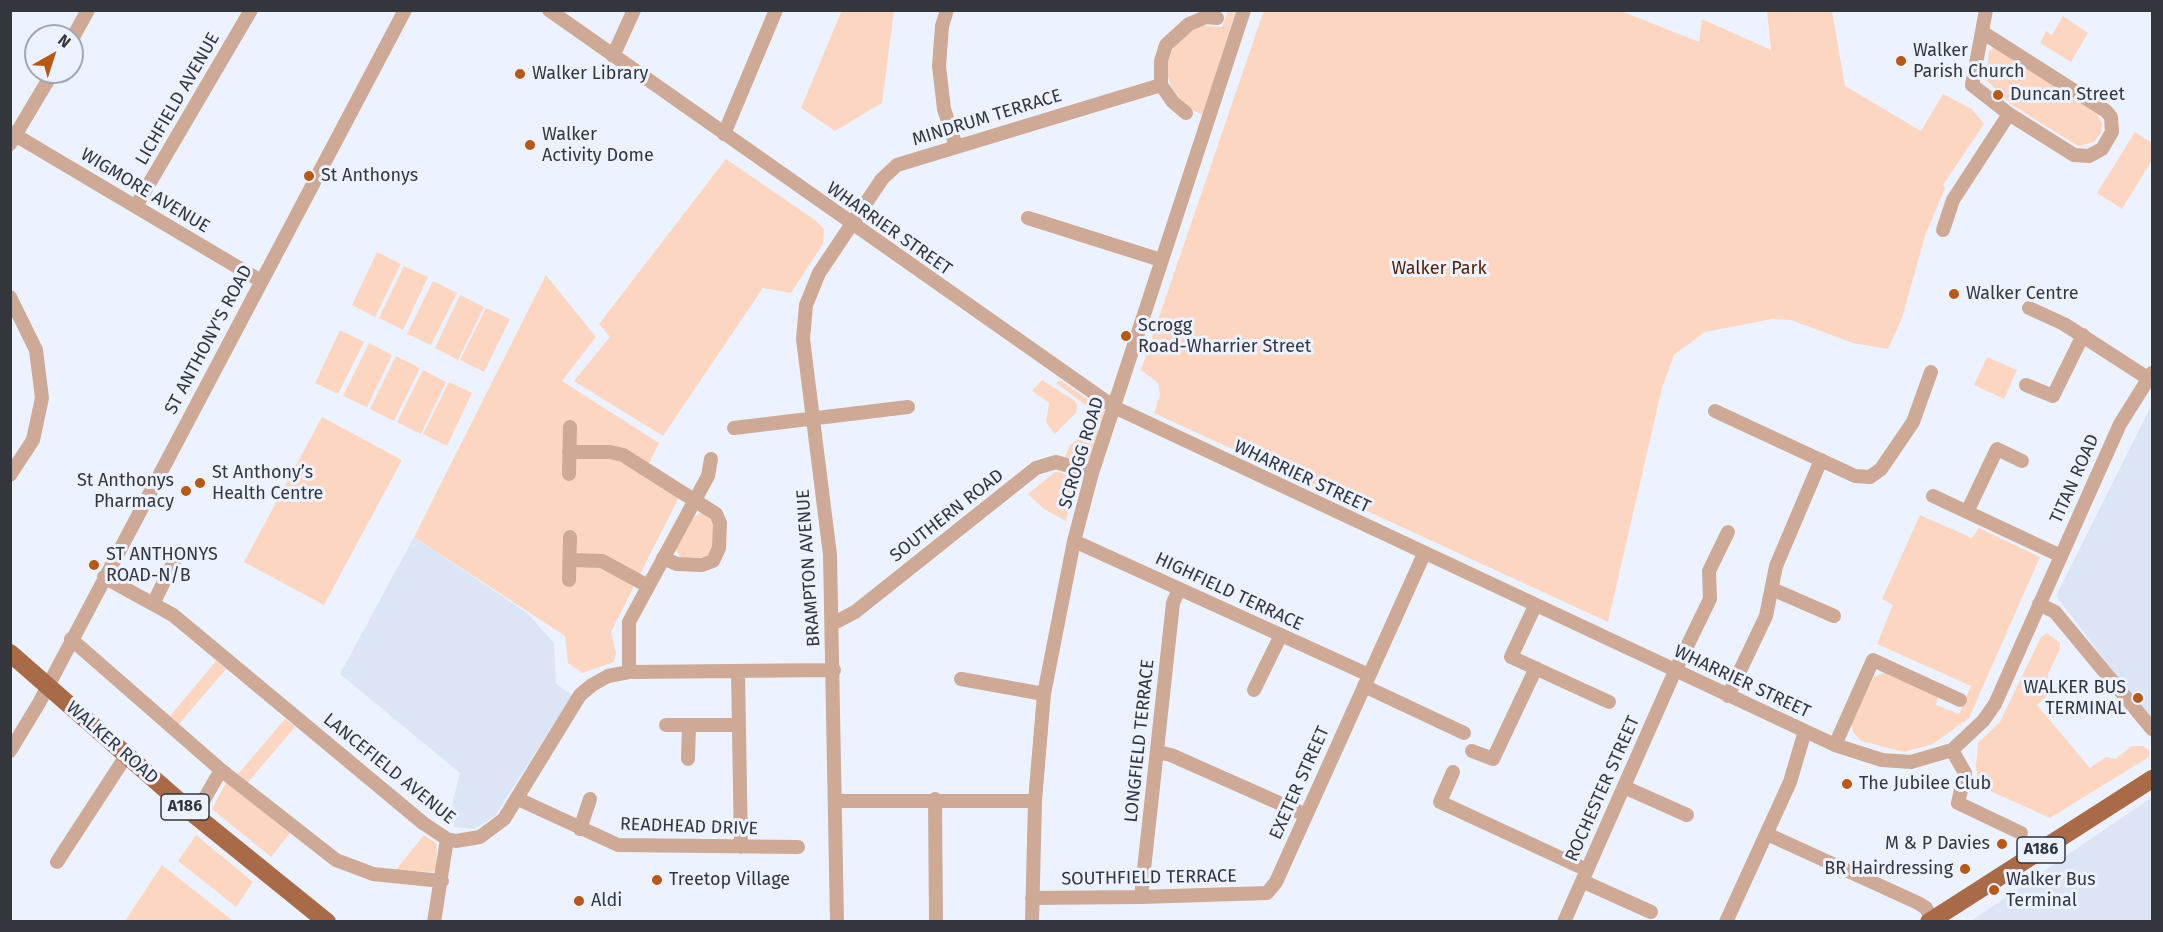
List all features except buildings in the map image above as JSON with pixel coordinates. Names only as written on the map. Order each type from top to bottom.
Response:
[{"type":"main road","name":"WALKER ROAD","points":[[10,653],[244,856],[327,921]]},
{"type":"main road","name":"A186","points":[[1932,921],[2152,779]]},
{"type":"street","points":[[80,24],[88,10]]},
{"type":"street","name":"LICHFIELD AVENUE","points":[[136,206],[251,10]]},
{"type":"street","name":"ST ANTHONY'S ROAD","points":[[10,751],[47,687],[405,10]]},
{"type":"street","name":"WHARRIER STREET","points":[[549,10],[852,226],[1114,407],[1834,745],[1882,760],[1911,762],[1952,750],[1983,721],[1995,704],[2039,604]]},
{"type":"street","points":[[613,56],[634,10]]},
{"type":"street","points":[[724,134],[776,10]]},
{"type":"street","points":[[946,10],[942,26],[939,66],[944,109],[956,146]]},
{"type":"street","points":[[1182,10],[1189,24]]},
{"type":"street","name":"SCROGG ROAD","points":[[1032,921],[1035,801],[1044,694],[1074,541],[1092,473],[1244,10]]},
{"type":"street","points":[[1982,32],[2099,105],[2111,117],[2112,132],[2102,148],[2089,156],[2074,155],[2009,114],[1972,85],[1986,10]]},
{"type":"street","points":[[1186,113],[1173,102],[1161,85],[1161,61],[1166,45],[1189,24],[1206,17],[1217,18]]},
{"type":"street","points":[[12,137],[45,84]]},
{"type":"street","name":"MINDRUM TERRACE","points":[[852,226],[882,179],[897,165],[1161,85]]},
{"type":"street","points":[[1943,230],[1953,200],[2009,114]]},
{"type":"street","name":"WIGMORE AVENUE","points":[[12,137],[136,206],[261,281]]},
{"type":"street","points":[[1028,218],[1161,260]]},
{"type":"street","name":"BRAMPTON AVENUE","points":[[837,921],[837,801],[830,555],[803,339],[806,305],[819,273],[852,226]]},
{"type":"street","points":[[10,297],[36,350],[42,398],[33,440],[10,475]]},
{"type":"street","points":[[2029,308],[2083,335],[2151,376]]},
{"type":"street","points":[[2026,385],[2053,396],[2083,335]]},
{"type":"street","points":[[1715,411],[1855,476],[1870,477],[1881,469],[1913,422],[1930,372]]},
{"type":"street","name":"TITAN ROAD","points":[[2039,604],[2120,424],[2151,376]]},
{"type":"street","points":[[734,428],[908,407]]},
{"type":"street","points":[[569,474],[570,427]]},
{"type":"street","points":[[1967,512],[1997,449],[2022,460]]},
{"type":"street","points":[[569,452],[610,452],[623,455],[695,499],[718,518],[719,548],[715,558],[702,565],[677,564],[663,558]]},
{"type":"street","points":[[628,672],[627,628],[708,477],[711,459]]},
{"type":"street","points":[[1728,696],[1766,616],[1776,566],[1821,460]]},
{"type":"street","name":"SOUTHERN ROAD","points":[[832,624],[855,612],[1036,468],[1056,462],[1092,473]]},
{"type":"street","points":[[1933,496],[2061,556]]},
{"type":"street","name":"ROCHESTER STREET","points":[[1564,921],[1675,671],[1710,599],[1709,572],[1728,532]]},
{"type":"street","points":[[569,580],[570,537]]},
{"type":"street","name":"HIGHFIELD TERRACE","points":[[1074,541],[1280,636],[1367,681]]},
{"type":"street","points":[[154,602],[179,551]]},
{"type":"street","name":"EXETER STREET","points":[[1267,893],[1276,882],[1424,554]]},
{"type":"street","points":[[570,560],[602,561],[648,586]]},
{"type":"street","name":"LANCEFIELD AVENUE","points":[[104,577],[154,602],[193,630],[423,823],[447,839],[466,841],[490,832],[504,819],[580,695],[608,676],[628,672],[834,670]]},
{"type":"street","name":"LONGFIELD TERRACE","points":[[1141,897],[1173,603],[1179,589]]},
{"type":"street","points":[[1772,589],[1834,616]]},
{"type":"street","points":[[2039,604],[2055,612],[2152,729]]},
{"type":"street","points":[[1535,606],[1511,657],[1609,702]]},
{"type":"street","points":[[1254,690],[1280,636]]},
{"type":"street","points":[[71,639],[221,770],[317,846],[345,865],[373,874],[442,881]]},
{"type":"street","points":[[1834,745],[1873,660],[1960,700]]},
{"type":"street","points":[[1472,751],[1493,759],[1536,668]]},
{"type":"street","points":[[738,672],[741,847]]},
{"type":"street","points":[[961,679],[1044,694]]},
{"type":"street","points":[[1367,681],[1464,733]]},
{"type":"street","points":[[666,725],[738,725]]},
{"type":"street","points":[[688,759],[689,725]]},
{"type":"street","points":[[1726,921],[1790,782],[1805,731]]},
{"type":"street","points":[[1952,750],[1965,773],[1958,803],[2022,833]]},
{"type":"street","points":[[1157,752],[1306,815]]},
{"type":"street","points":[[57,862],[126,756]]},
{"type":"street","points":[[202,803],[221,770]]},
{"type":"street","points":[[1453,772],[1440,802],[1651,912]]},
{"type":"street","points":[[1624,787],[1687,815]]},
{"type":"street","name":"READHEAD DRIVE","points":[[518,799],[608,842],[628,847],[798,847]]},
{"type":"street","points":[[580,829],[590,799]]},
{"type":"street","points":[[837,801],[935,799],[1035,801]]},
{"type":"street","points":[[935,799],[936,921]]},
{"type":"street","points":[[1767,834],[1918,903],[1926,908],[1932,921]]},
{"type":"street","points":[[434,921],[447,839]]},
{"type":"street","name":"SOUTHFIELD TERRACE","points":[[1032,898],[1267,893]]},
{"type":"shaded area","points":[[2152,404],[2152,722],[2056,596]]},
{"type":"shaded area","points":[[414,537],[527,613],[554,643],[556,684],[572,695],[495,816],[474,829],[453,827],[458,813],[452,805],[460,773],[340,674]]},
{"type":"shaded area","points":[[2152,797],[2152,921],[1971,921]]},
{"type":"green space","points":[[842,10],[894,11],[882,103],[835,131],[801,108]]},
{"type":"green space","name":"Walker Park","points":[[1264,10],[1621,11],[1699,42],[1702,19],[1771,50],[1767,11],[1832,11],[1845,86],[1921,131],[1943,94],[1972,109],[1984,124],[1943,185],[1945,188],[1925,236],[1902,318],[1888,349],[1853,343],[1791,320],[1772,319],[1705,332],[1674,355],[1662,388],[1608,622],[1154,413],[1160,394],[1158,383],[1141,370]]},
{"type":"green space","points":[[1228,11],[1235,13],[1203,115],[1188,108],[1172,88],[1166,71],[1171,52],[1182,37],[1197,25],[1222,27]]},
{"type":"green space","points":[[2063,16],[2088,33],[2071,62],[2040,43],[2046,31],[2052,35]]},
{"type":"green space","points":[[1995,47],[2097,114],[2102,123],[2101,133],[2094,142],[2078,146],[2012,105],[1986,80],[1989,51]]},
{"type":"green space","points":[[2135,132],[2152,143],[2152,160],[2122,209],[2097,193]]},
{"type":"green space","points":[[726,159],[815,220],[824,229],[823,244],[791,293],[763,288],[663,436],[574,381],[610,337],[599,324]]},
{"type":"green space","points":[[377,252],[401,264],[375,317],[352,305]]},
{"type":"green space","points":[[404,266],[428,277],[403,330],[379,318]]},
{"type":"green space","points":[[546,275],[596,337],[562,381],[659,443],[643,476],[679,497],[611,632],[616,653],[614,662],[582,673],[568,663],[565,636],[414,537]]},
{"type":"green space","points":[[433,281],[457,293],[431,345],[407,334]]},
{"type":"green space","points":[[460,295],[484,307],[458,360],[435,348]]},
{"type":"green space","points":[[486,308],[510,319],[484,372],[460,360]]},
{"type":"green space","points":[[340,330],[364,342],[338,394],[315,383]]},
{"type":"green space","points":[[369,343],[392,355],[367,407],[343,396]]},
{"type":"green space","points":[[396,356],[420,368],[394,421],[370,409]]},
{"type":"green space","points":[[1987,357],[2017,370],[2004,399],[1974,385]]},
{"type":"green space","points":[[423,370],[446,382],[421,434],[397,422]]},
{"type":"green space","points":[[1042,380],[1075,401],[1077,406],[1076,413],[1055,434],[1046,422],[1049,403],[1032,391]]},
{"type":"green space","points":[[1060,380],[1106,412],[1102,427],[1091,409],[1056,383]]},
{"type":"green space","points":[[449,382],[472,393],[447,446],[423,434]]},
{"type":"green space","points":[[322,417],[402,460],[324,605],[244,562]]},
{"type":"green space","points":[[1096,426],[1099,432],[1093,454],[1087,461],[1076,462],[1065,458],[1070,445]]},
{"type":"green space","points":[[1055,472],[1063,473],[1073,482],[1074,490],[1066,521],[1044,509],[1028,494]]},
{"type":"green space","points":[[700,513],[706,514],[713,523],[714,543],[711,553],[704,557],[681,558],[675,549],[690,520]]},
{"type":"green space","points":[[1920,515],[1972,538],[1979,528],[2040,557],[1969,718],[1933,744],[1904,752],[1861,741],[1853,732],[1851,722],[1874,677],[1886,672],[1938,697],[1936,705],[1959,714],[1971,686],[1877,644],[1893,605],[1882,599]]},
{"type":"green space","points":[[2047,633],[2060,643],[2060,649],[2048,674],[2051,692],[2037,705],[2090,768],[2106,757],[2115,759],[2132,746],[2143,746],[2149,750],[2149,757],[2050,818],[1979,786],[1976,767],[1978,743],[2000,722],[2041,637]]},
{"type":"green space","points":[[216,661],[226,669],[179,724],[170,716]]},
{"type":"green space","points":[[285,719],[295,727],[248,782],[238,774]]},
{"type":"green space","points":[[227,781],[290,833],[271,857],[212,809]]},
{"type":"green space","points":[[196,835],[253,882],[236,907],[178,861]]},
{"type":"green space","points":[[424,835],[437,844],[436,869],[433,872],[396,870]]},
{"type":"green space","points":[[162,865],[232,920],[125,921]]},
{"type":"place","name":"Walker Parish Church","points":[[1901,61]]},
{"type":"place","name":"Walker Library","points":[[520,74]]},
{"type":"place","name":"Duncan Street","points":[[1998,95]]},
{"type":"place","name":"Walker Activity Dome","points":[[530,145]]},
{"type":"place","name":"St Anthonys","points":[[309,176]]},
{"type":"place","name":"Walker Centre","points":[[1954,294]]},
{"type":"place","name":"Scrogg Road-Wharrier Street","points":[[1126,336]]},
{"type":"place","name":"St Anthony’s Health Centre","points":[[200,483]]},
{"type":"place","name":"St Anthonys Pharmacy","points":[[186,491]]},
{"type":"place","name":"ST ANTHONYS ROAD-N/B","points":[[94,565]]},
{"type":"place","name":"WALKER BUS TERMINAL","points":[[2138,698]]},
{"type":"place","name":"The Jubilee Club","points":[[1847,784]]},
{"type":"place","name":"M & P Davies","points":[[2002,844]]},
{"type":"place","name":"BR Hairdressing","points":[[1965,869]]},
{"type":"place","name":"Treetop Village","points":[[657,880]]},
{"type":"place","name":"Walker Bus Terminal","points":[[1994,890]]},
{"type":"place","name":"Aldi","points":[[579,901]]}]
